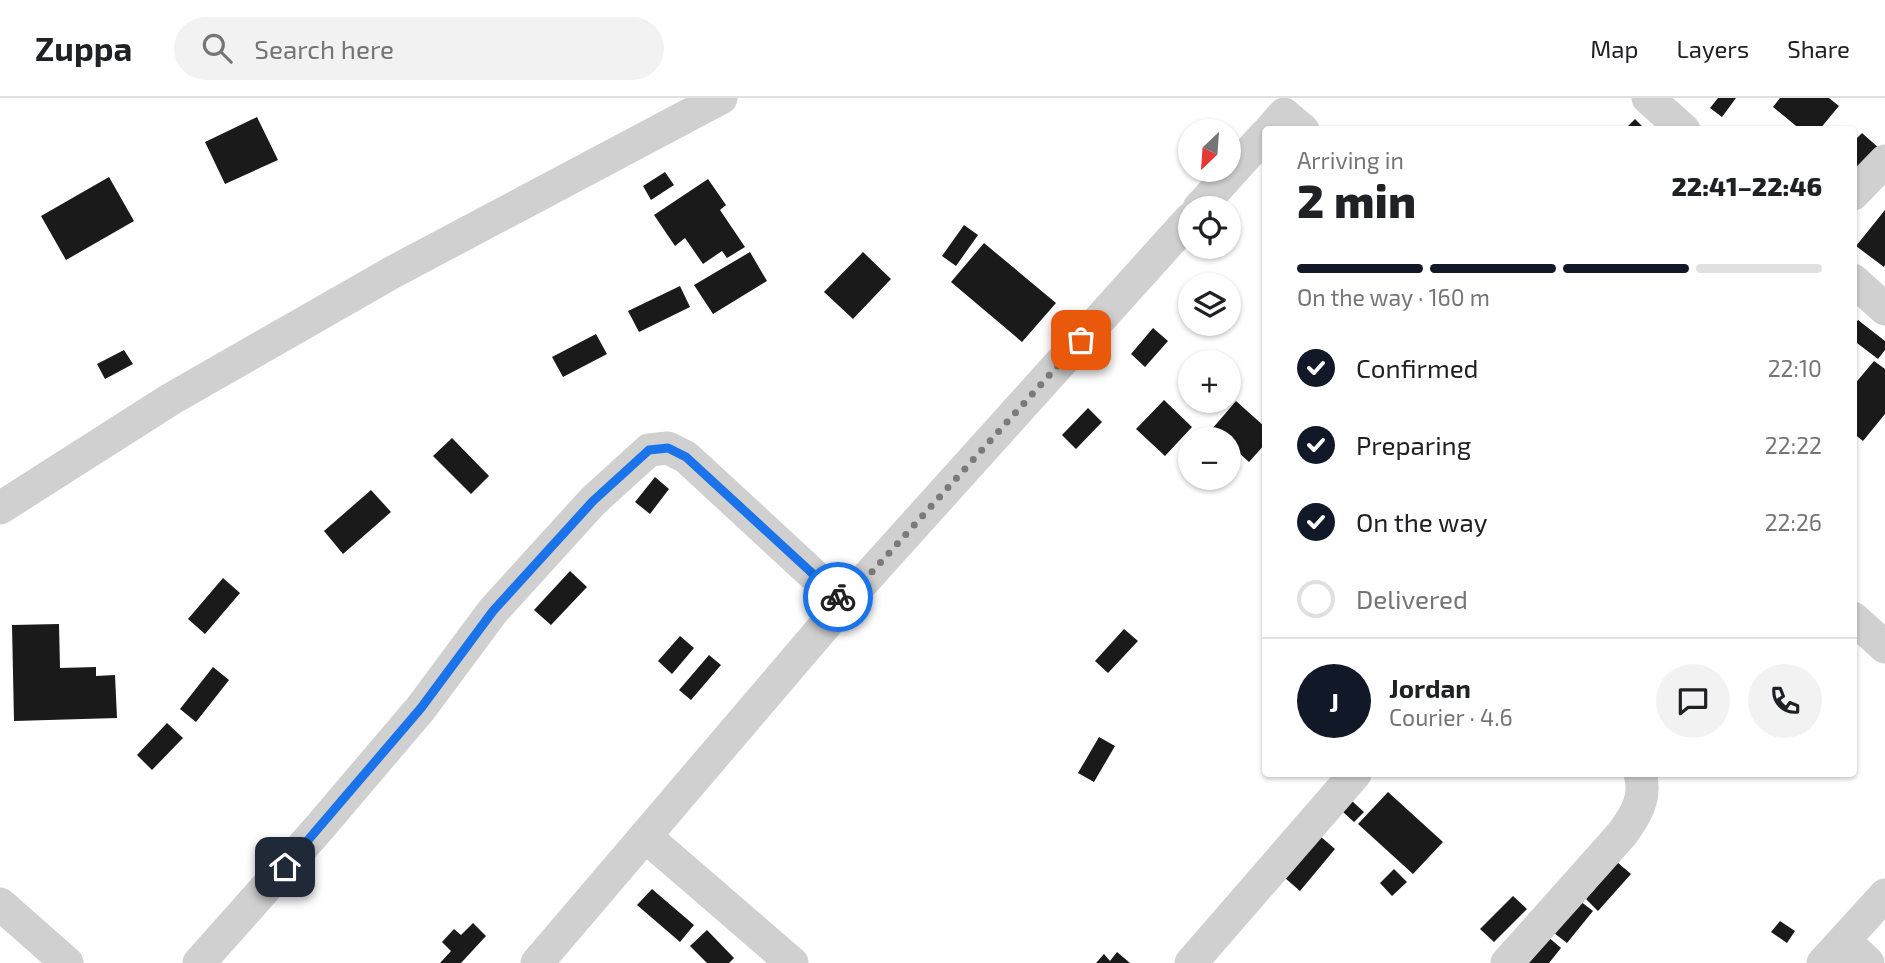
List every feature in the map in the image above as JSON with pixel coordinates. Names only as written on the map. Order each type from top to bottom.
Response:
[{"type":"street","points":[[0,508],[171,400],[381,278],[721,98]]},
{"type":"street","points":[[1648,98],[1680,126]]},
{"type":"street","points":[[1210,196],[1262,138]]},
{"type":"street","points":[[1857,190],[1885,161]]},
{"type":"street","points":[[537,963],[844,603],[1178,232]]},
{"type":"street","points":[[1857,284],[1885,309]]},
{"type":"street","points":[[199,963],[320,828],[412,719],[493,611],[593,501],[649,450],[668,448],[686,457],[844,603]]},
{"type":"street","points":[[1857,622],[1885,647]]},
{"type":"street","points":[[1191,963],[1352,777]]},
{"type":"street","points":[[1507,963],[1634,819],[1643,794],[1640,777]]},
{"type":"street","points":[[645,836],[792,963]]},
{"type":"street","points":[[1868,963],[1833,952],[1885,895]]},
{"type":"street","points":[[0,904],[67,963]]},
{"type":"building","points":[[1718,98],[1736,98],[1722,117],[1710,108]]},
{"type":"building","points":[[1780,98],[1829,98],[1839,106],[1822,126],[1796,126],[1773,107]]},
{"type":"building","points":[[257,117],[278,160],[225,184],[205,142]]},
{"type":"building","points":[[1635,119],[1642,126],[1628,126]]},
{"type":"building","points":[[1862,133],[1880,149],[1859,173],[1857,171],[1857,138]]},
{"type":"building","points":[[665,172],[674,185],[651,200],[643,186]]},
{"type":"building","points":[[109,177],[134,221],[66,260],[41,216]]},
{"type":"building","points":[[708,179],[726,205],[720,210],[745,247],[727,258],[722,251],[703,264],[685,238],[675,246],[654,215]]},
{"type":"building","points":[[1885,210],[1884,267],[1857,245]]},
{"type":"building","points":[[964,225],[978,235],[956,266],[942,256]]},
{"type":"building","points":[[984,243],[1056,303],[1022,342],[951,282]]},
{"type":"building","points":[[750,252],[767,281],[713,314],[694,285]]},
{"type":"building","points":[[863,252],[891,279],[853,319],[824,292]]},
{"type":"building","points":[[680,286],[690,307],[639,332],[628,311]]},
{"type":"building","points":[[1857,321],[1885,341],[1885,350],[1878,359],[1857,343]]},
{"type":"building","points":[[1153,328],[1168,341],[1145,367],[1131,354]]},
{"type":"building","points":[[596,334],[607,354],[563,377],[552,357]]},
{"type":"building","points":[[124,350],[133,364],[105,379],[97,364]]},
{"type":"building","points":[[1874,361],[1885,369],[1885,414],[1863,441],[1857,436],[1857,381]]},
{"type":"building","points":[[1164,400],[1192,427],[1178,427],[1178,442],[1165,456],[1136,429]]},
{"type":"building","points":[[1241,405],[1262,424],[1262,447],[1249,462],[1241,455],[1241,427],[1214,427],[1226,413],[1241,413]]},
{"type":"building","points":[[1088,408],[1102,422],[1076,449],[1062,435]]},
{"type":"building","points":[[452,438],[489,476],[471,494],[433,456]]},
{"type":"building","points":[[655,477],[669,489],[650,514],[635,502]]},
{"type":"building","points":[[371,490],[391,512],[343,554],[324,531]]},
{"type":"building","points":[[570,571],[587,587],[551,625],[534,610]]},
{"type":"building","points":[[223,578],[240,593],[205,634],[188,619]]},
{"type":"building","points":[[59,624],[60,668],[96,667],[96,676],[115,675],[117,718],[14,721],[12,625]]},
{"type":"building","points":[[1124,629],[1138,641],[1108,673],[1095,661]]},
{"type":"building","points":[[680,636],[694,648],[672,674],[658,661]]},
{"type":"building","points":[[709,655],[721,665],[691,700],[679,690]]},
{"type":"building","points":[[213,667],[229,680],[196,722],[180,709]]},
{"type":"building","points":[[167,723],[183,738],[152,770],[137,755]]},
{"type":"building","points":[[1099,737],[1115,746],[1094,782],[1078,773]]},
{"type":"building","points":[[1388,792],[1443,842],[1413,874],[1358,824]]},
{"type":"building","points":[[1352,801],[1364,812],[1354,822],[1342,811]]},
{"type":"building","points":[[1320,836],[1335,849],[1300,891],[1285,878]]},
{"type":"building","points":[[1617,862],[1631,874],[1598,911],[1586,899]]},
{"type":"building","points":[[1394,869],[1407,882],[1392,896],[1380,883]]},
{"type":"building","points":[[652,889],[694,925],[680,942],[637,905]]},
{"type":"building","points":[[1513,896],[1527,909],[1494,942],[1480,929]]},
{"type":"building","points":[[1580,901],[1593,911],[1567,943],[1554,933]]},
{"type":"building","points":[[1780,921],[1795,931],[1787,943],[1771,932]]},
{"type":"building","points":[[473,923],[486,936],[461,963],[440,963],[451,951],[442,942],[454,929],[461,935]]},
{"type":"building","points":[[707,930],[734,958],[729,963],[707,963],[690,946]]},
{"type":"building","points":[[1547,936],[1561,948],[1549,963],[1525,963]]},
{"type":"building","points":[[1117,952],[1130,963],[1096,963],[1104,954],[1110,961]]},
{"type":"way so far","points":[[838,597],[844,603],[1081,340]]},
{"type":"route","points":[[285,867],[421,708],[493,611],[593,501],[649,450],[668,448],[686,457],[838,597]]}]
